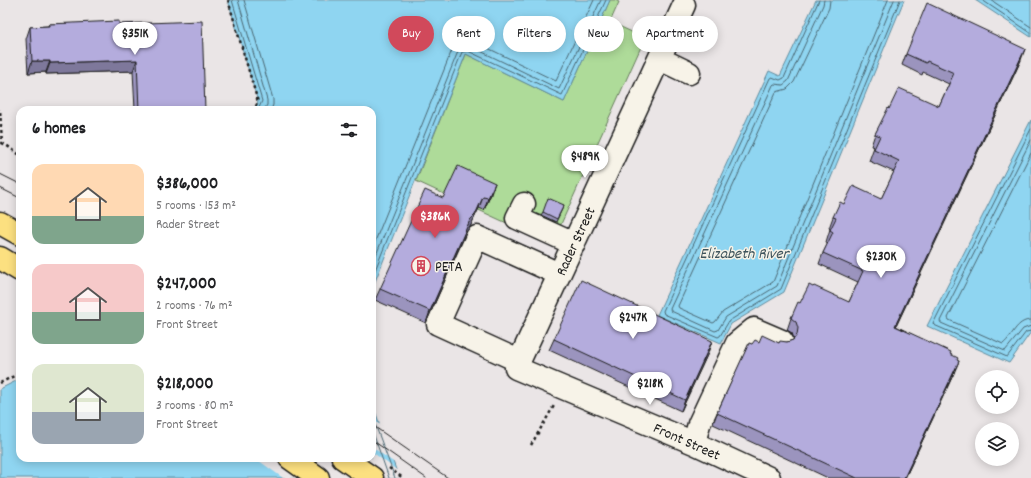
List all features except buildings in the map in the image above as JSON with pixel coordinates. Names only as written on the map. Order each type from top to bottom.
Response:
[{"type":"main road","points":[[0,223],[16,232]]},
{"type":"main road","points":[[0,258],[16,268]]},
{"type":"main road","points":[[296,462],[318,478]]},
{"type":"main road","points":[[349,462],[372,478]]},
{"type":"street","name":"Rader Street","points":[[518,364],[684,5]]},
{"type":"street","points":[[660,59],[689,73]]},
{"type":"street","points":[[524,204],[518,218],[574,244]]},
{"type":"street","name":"Front Street","points":[[559,274],[472,235],[435,316],[438,324],[563,388],[694,443],[769,478]]},
{"type":"street","points":[[694,443],[699,424],[737,343],[754,329],[782,341]]},
{"type":"path","points":[[228,0],[258,102],[256,106]]},
{"type":"path","points":[[0,109],[1,143],[6,144],[16,152]]},
{"type":"path","points":[[0,383],[16,375]]},
{"type":"path","points":[[531,445],[554,407],[563,388]]},
{"type":"green space","points":[[610,0],[619,2],[613,16],[603,16]]},
{"type":"green space","points":[[624,28],[632,32],[632,52],[639,52],[552,244],[416,181],[466,54],[564,102],[587,52],[624,52]]},
{"type":"water","points":[[228,0],[610,0],[603,16],[574,16],[574,52],[587,52],[564,102],[466,54],[376,279],[376,106],[256,106],[258,102]]},
{"type":"water","name":"Elizabeth River","points":[[816,0],[904,0],[784,292],[731,324],[721,343],[657,315],[769,71],[780,76]]},
{"type":"water","points":[[975,0],[1031,0],[1031,37]]},
{"type":"water","points":[[1031,120],[1031,332],[1009,363],[927,326]]},
{"type":"water","points":[[16,381],[16,462],[376,462],[376,414],[399,478],[0,478],[0,389]]},
{"type":"pier","points":[[376,422],[382,426],[396,464],[376,450]]},
{"type":"pier","points":[[376,455],[398,471],[401,478],[283,478],[261,462],[376,462]]},
{"type":"tram line","points":[[0,174],[16,182]]},
{"type":"tram line","points":[[0,188],[16,196]]},
{"type":"tram line","points":[[376,428],[448,478]]},
{"type":"tram line","points":[[376,443],[426,478]]},
{"type":"place","name":"PETA","points":[[421,266]]}]
